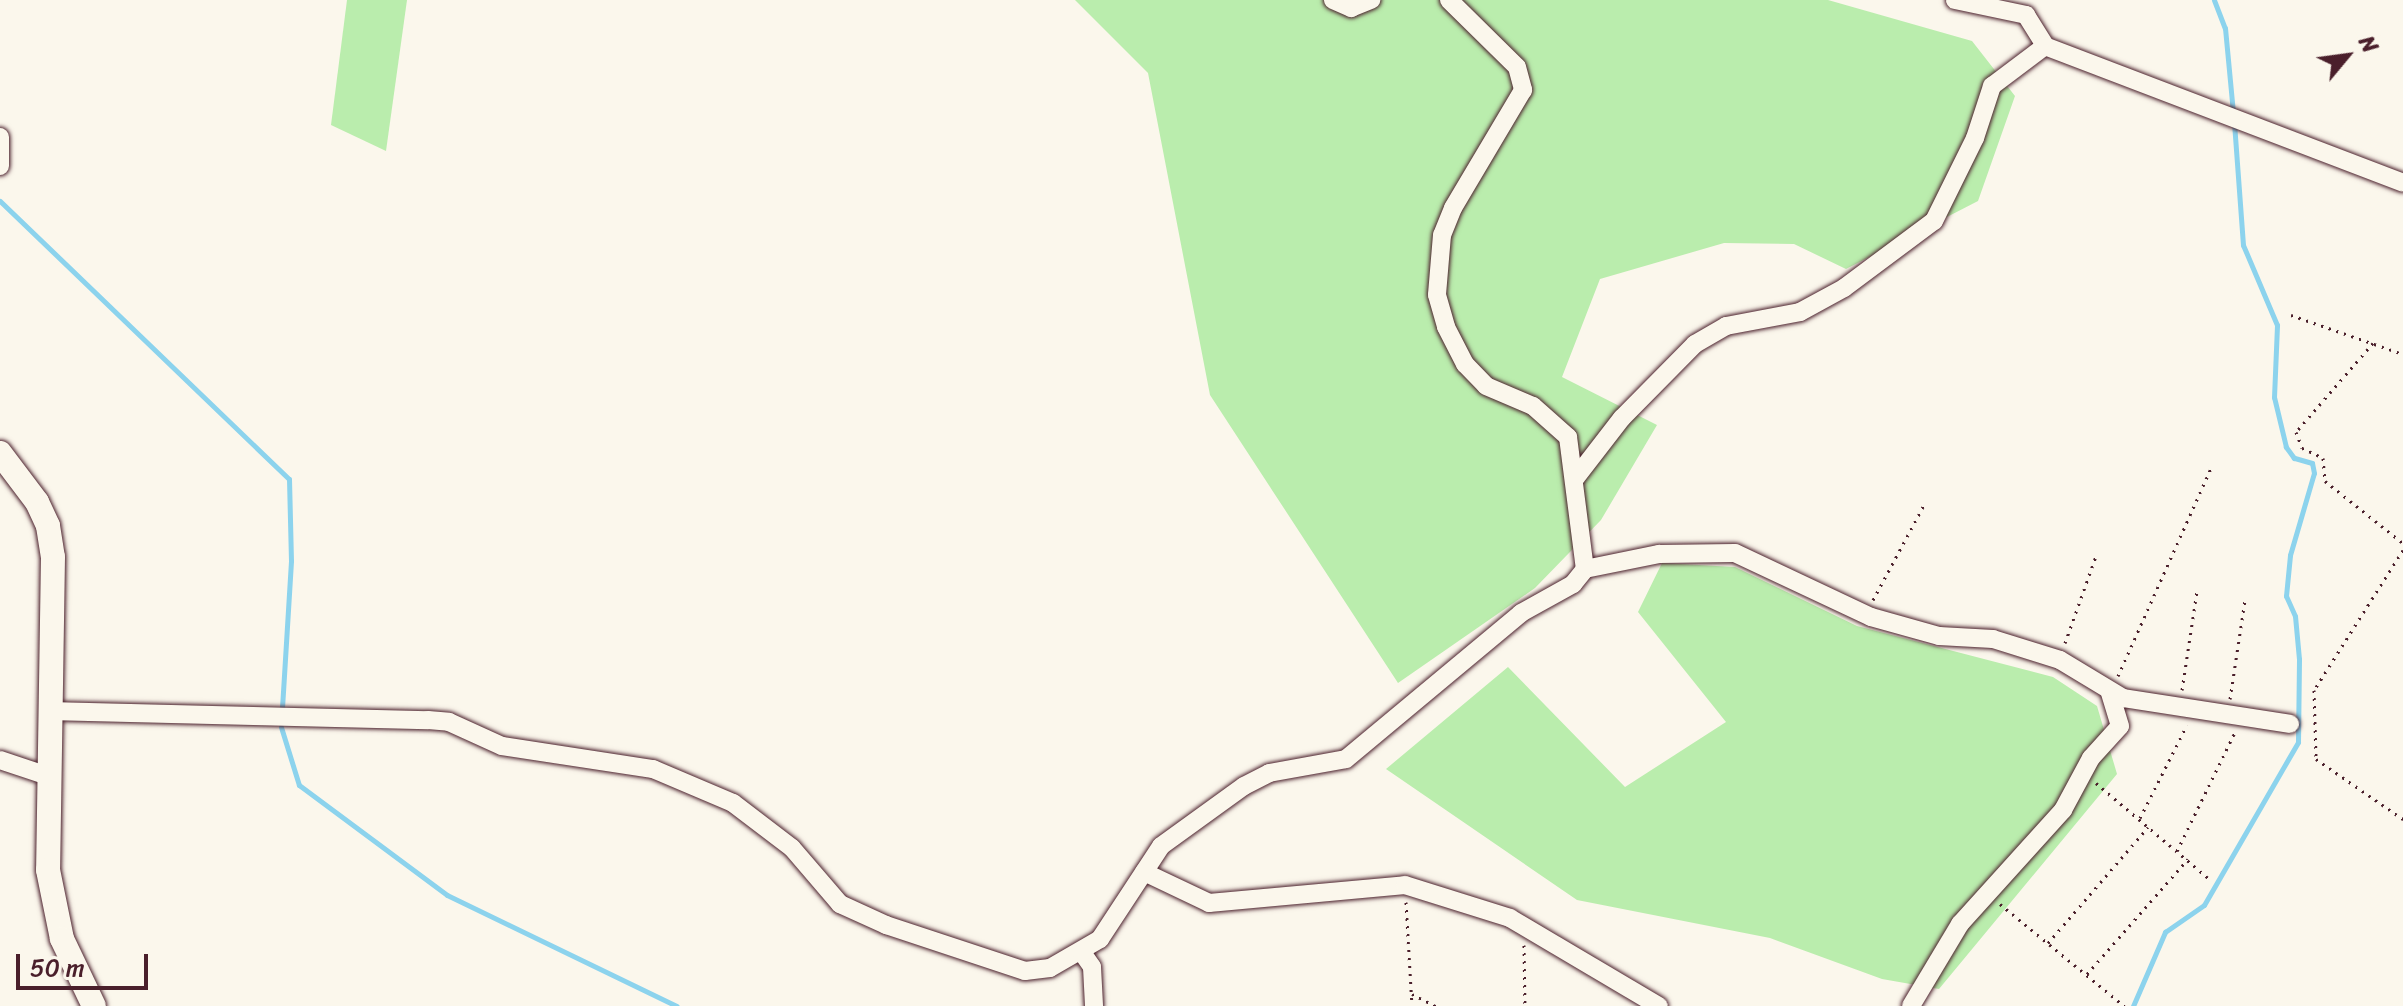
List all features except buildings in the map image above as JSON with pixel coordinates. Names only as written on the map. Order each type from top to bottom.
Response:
[{"type":"street","points":[[1333,0],[1351,8],[1371,0]]},
{"type":"street","points":[[1449,0],[1517,67],[1523,90],[1442,235],[1440,306],[1465,364],[1486,386],[1533,406],[1562,427],[1574,480],[1585,569]]},
{"type":"street","points":[[1955,0],[2026,15],[2045,46],[2109,66],[2234,119],[2403,183]]},
{"type":"street","points":[[1574,480],[1622,418],[1695,344],[1726,326],[1800,312],[1844,288],[1934,221],[1975,138],[1992,86],[2045,46]]},
{"type":"street","points":[[0,137],[0,166]]},
{"type":"street","points":[[0,453],[48,526],[53,557],[48,711],[48,870],[62,939],[94,1006]]},
{"type":"street","points":[[48,711],[449,722],[502,746],[653,769],[733,803],[792,848],[824,891],[886,925],[1025,971],[1050,968],[1100,939],[1161,846],[1255,779],[1330,765],[1360,751],[1521,613],[1573,584],[1585,569],[1689,550],[1735,553],[1865,614],[1939,636],[1993,639],[2060,660],[2110,693],[2187,709],[2290,724]]},
{"type":"street","points":[[1911,1006],[1960,924],[2063,810],[2085,773],[2120,726],[2110,693]]},
{"type":"street","points":[[0,760],[48,776]]},
{"type":"street","points":[[1144,872],[1209,903],[1405,885],[1524,926],[1659,1006]]},
{"type":"street","points":[[1081,951],[1092,967],[1094,1006]]},
{"type":"path","points":[[2291,315],[2403,354]]},
{"type":"path","points":[[2373,343],[2296,432],[2302,448],[2323,458],[2325,481],[2403,543]]},
{"type":"path","points":[[2110,693],[2211,468]]},
{"type":"path","points":[[1865,614],[1924,505]]},
{"type":"path","points":[[2403,550],[2314,690],[2316,759],[2403,819]]},
{"type":"path","points":[[2060,660],[2096,556]]},
{"type":"path","points":[[2139,819],[2187,709],[2197,591]]},
{"type":"path","points":[[2177,851],[2235,716],[2245,600]]},
{"type":"path","points":[[2085,773],[2209,879]]},
{"type":"path","points":[[2048,943],[2148,827]]},
{"type":"path","points":[[2086,975],[2188,859]]},
{"type":"path","points":[[1405,885],[1412,1006]]},
{"type":"path","points":[[1988,894],[2124,1006]]},
{"type":"path","points":[[1524,926],[1525,1006]]},
{"type":"path","points":[[1412,994],[1436,1006]]},
{"type":"green space","points":[[347,0],[407,0],[386,151],[331,125]]},
{"type":"green space","points":[[1075,0],[1828,0],[1972,41],[2015,96],[1978,201],[1846,269],[1794,244],[1724,243],[1600,279],[1562,377],[1657,425],[1601,520],[1535,588],[1398,683],[1210,395],[1148,73]]},
{"type":"green space","points":[[1662,563],[1735,567],[1857,626],[2053,677],[2097,706],[2117,774],[1939,989],[1882,979],[1770,938],[1577,900],[1386,769],[1508,667],[1625,787],[1726,722],[1638,612]]},
{"type":"waterway","points":[[2214,0],[2225,28],[2233,113]]},
{"type":"waterway","points":[[2133,1006],[2165,932],[2204,905],[2298,742],[2299,659],[2295,616],[2286,596],[2290,555],[2314,473],[2312,463],[2294,458],[2286,447],[2274,397],[2277,325],[2243,245],[2234,123]]},
{"type":"waterway","points":[[0,201],[289,479],[291,561],[282,709]]},
{"type":"waterway","points":[[281,727],[299,785],[447,895],[677,1006]]}]
